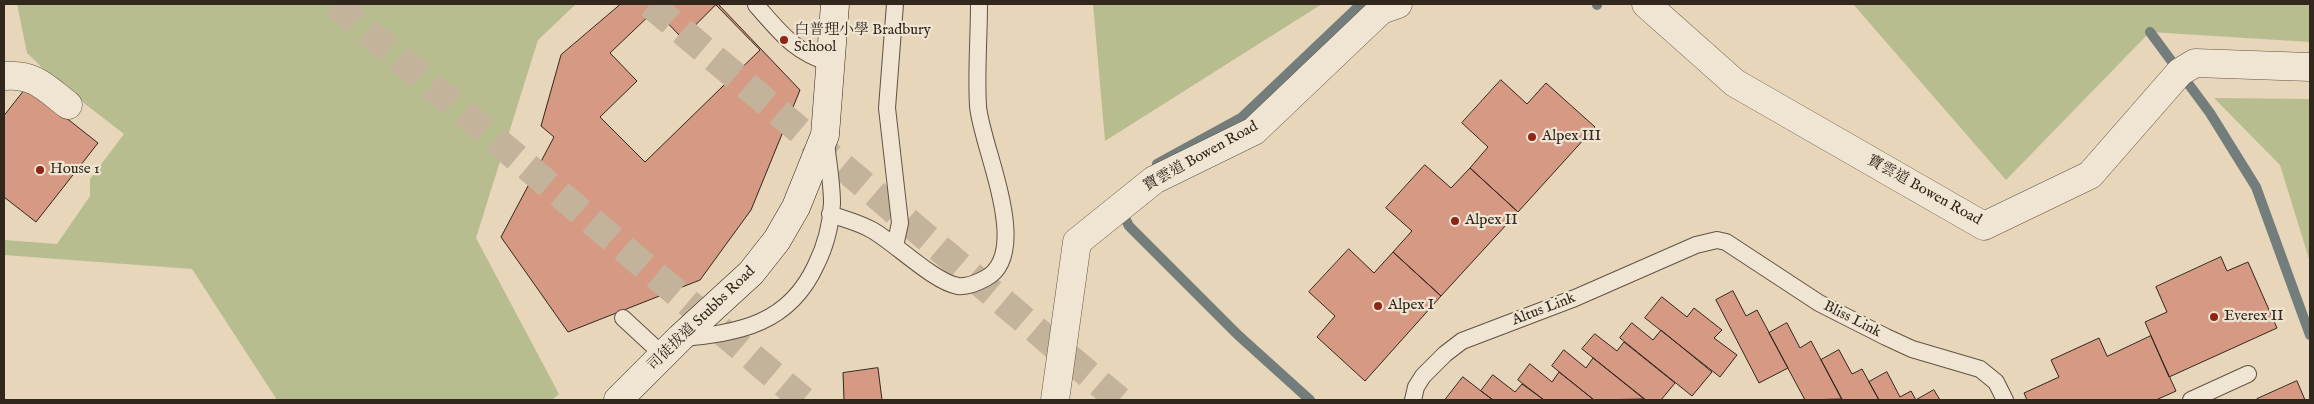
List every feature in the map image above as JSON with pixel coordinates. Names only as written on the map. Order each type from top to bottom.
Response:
[{"type":"street","name":"司徒拔道 Stubbs Road","points":[[618,400],[671,347],[751,273],[777,240],[796,207],[825,135],[834,4]]},
{"type":"street","name":"寶雲道 Bowen Road","points":[[1055,400],[1077,242],[1154,180],[1254,131],[1381,10],[1398,4]]},
{"type":"street","name":"寶雲道 Bowen Road","points":[[1646,4],[1735,83],[1984,226],[2090,175],[2180,72],[2195,63],[2303,67]]},
{"type":"street","points":[[4,76],[17,75],[34,78],[68,105]]},
{"type":"lane","points":[[894,4],[887,108],[900,223],[895,246]]},
{"type":"lane","points":[[830,214],[872,229],[936,276],[957,286],[975,285],[990,276],[1000,263],[1006,247],[1004,213],[978,108],[979,4]]},
{"type":"lane","points":[[756,5],[785,38],[809,57],[830,62]]},
{"type":"lane","points":[[623,318],[671,347],[759,324],[783,310],[810,281],[824,248],[832,203],[825,135]]},
{"type":"lane","name":"Bliss Link","points":[[1696,245],[1717,240],[1726,242],[1819,303],[1886,337],[1912,349],[1980,369],[1996,382],[2005,400]]},
{"type":"lane","name":"Altus Link","points":[[1413,400],[1416,387],[1423,376],[1444,354],[1462,342],[1575,298],[1696,245]]},
{"type":"lane","points":[[2191,400],[2248,374]]},
{"type":"green space","points":[[17,4],[576,4],[538,40],[476,238],[559,394],[552,400],[277,400],[192,269],[4,255],[4,240],[57,244],[90,196],[90,179],[124,134],[58,83],[27,53]]},
{"type":"green space","points":[[1093,4],[1322,4],[1105,141]]},
{"type":"green space","points":[[1853,4],[2310,4],[2310,42],[2150,32],[2006,180]]},
{"type":"green space","points":[[2214,98],[2310,99],[2310,262],[2280,165]]},
{"type":"building","points":[[621,4],[718,4],[800,90],[751,210],[700,280],[568,332],[501,237],[554,137],[541,126],[561,55]]},
{"type":"building","points":[[716,5],[760,50],[645,162],[600,117],[637,81],[610,53],[655,10],[682,38]]},
{"type":"building","name":"Alpex III","points":[[1501,80],[1527,104],[1546,83],[1595,127],[1518,212],[1470,168],[1488,147],[1462,123]]},
{"type":"building","name":"House 1","points":[[27,87],[98,143],[36,222],[4,197],[4,116]]},
{"type":"building","name":"Alpex II","points":[[1425,165],[1451,188],[1470,168],[1518,212],[1441,296],[1393,252],[1412,231],[1386,208]]},
{"type":"building","name":"Alpex I","points":[[1349,249],[1374,273],[1393,252],[1441,296],[1365,381],[1317,337],[1335,316],[1309,292]]},
{"type":"building","name":"Everex II","points":[[2221,257],[2227,271],[2248,262],[2277,328],[2169,377],[2145,322],[2167,312],[2156,287]]},
{"type":"building","points":[[1733,291],[1746,316],[1757,310],[1788,368],[1759,383],[1716,300]]},
{"type":"building","points":[[1662,297],[1687,317],[1694,308],[1722,330],[1714,338],[1737,355],[1720,377],[1645,318]]},
{"type":"building","points":[[1632,323],[1653,340],[1661,330],[1712,372],[1692,396],[1620,338]]},
{"type":"building","points":[[1787,323],[1800,348],[1811,341],[1842,399],[1805,400],[1769,333]]},
{"type":"building","points":[[1595,334],[1617,351],[1624,342],[1675,383],[1661,400],[1646,400],[1582,349]]},
{"type":"building","points":[[2151,336],[2176,391],[2156,400],[2027,400],[2024,393],[2059,377],[2051,360],[2099,338],[2107,356]]},
{"type":"building","points":[[1564,350],[1586,368],[1593,358],[1644,399],[1594,400],[1552,366]]},
{"type":"building","points":[[1839,350],[1852,374],[1862,369],[1879,400],[1842,400],[1821,360]]},
{"type":"building","points":[[1530,364],[1552,382],[1559,372],[1594,400],[1544,400],[1518,380]]},
{"type":"building","points":[[878,368],[882,400],[844,400],[843,373]]},
{"type":"building","points":[[1887,372],[1900,397],[1911,391],[1916,400],[1879,400],[1869,382]]},
{"type":"building","points":[[1493,375],[1515,392],[1522,384],[1544,400],[1493,400],[1481,391]]},
{"type":"building","points":[[1463,377],[1481,391],[1493,400],[1445,400]]},
{"type":"building","points":[[2297,381],[2305,400],[2257,400],[2257,399]]},
{"type":"building","points":[[1934,390],[1940,400],[1916,400]]},
{"type":"waterway","points":[[1157,164],[1241,118],[1361,4]]},
{"type":"waterway","points":[[2150,32],[2210,113],[2256,187],[2310,335]]},
{"type":"waterway","points":[[1120,208],[1129,226],[1238,335],[1310,400]]},
{"type":"tunnel","points":[[335,4],[803,400]]},
{"type":"tunnel","points":[[650,4],[1119,400]]},
{"type":"place","name":"白普理小學 Bradbury School","points":[[784,40]]},
{"type":"place","name":"Alpex III","points":[[1532,137]]},
{"type":"place","name":"House 1","points":[[40,170]]},
{"type":"place","name":"Alpex II","points":[[1455,221]]},
{"type":"place","name":"Alpex I","points":[[1378,306]]},
{"type":"place","name":"Everex II","points":[[2214,317]]}]
